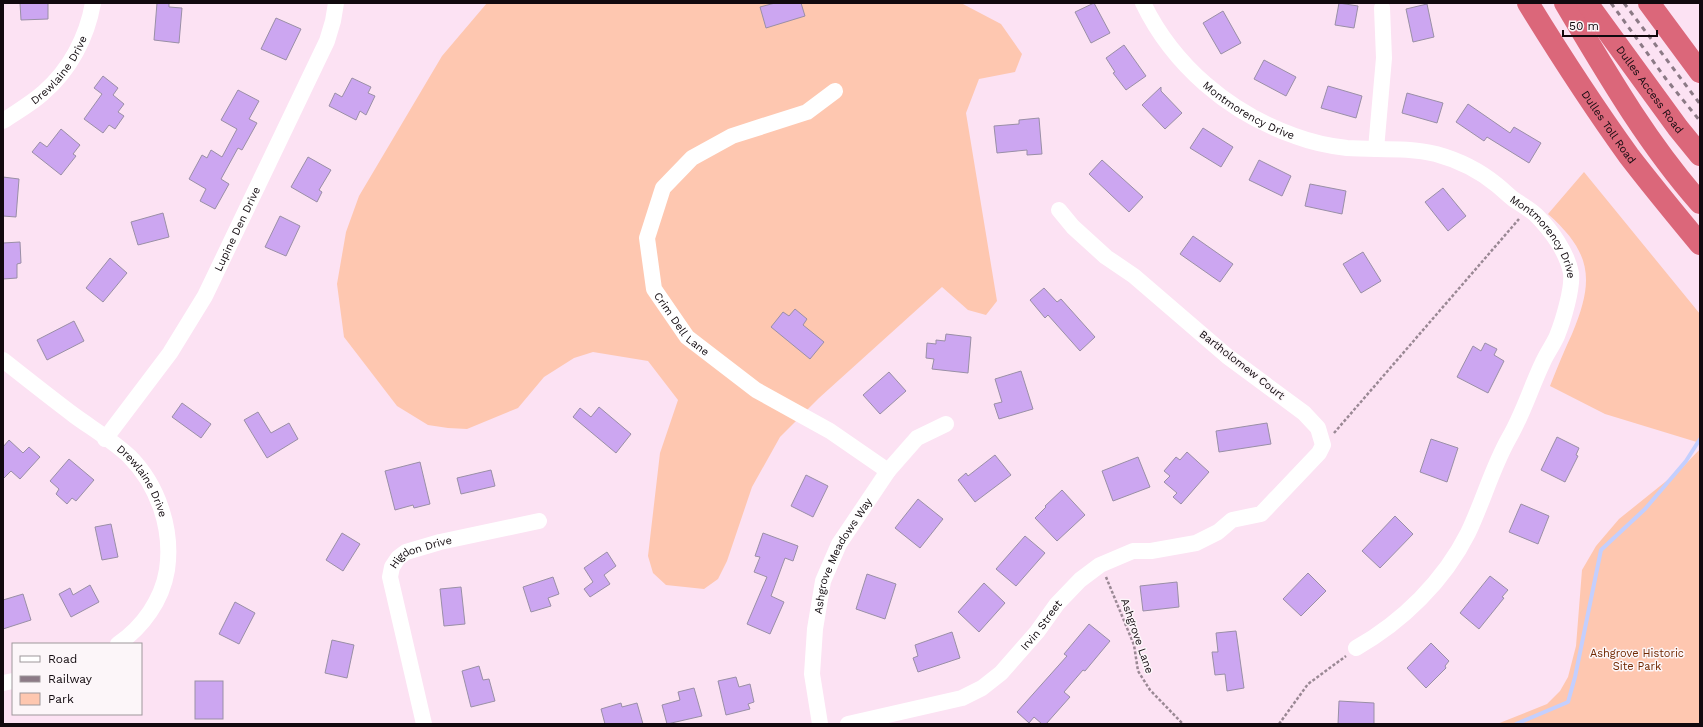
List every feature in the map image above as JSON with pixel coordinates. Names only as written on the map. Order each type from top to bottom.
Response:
[{"type":"highway","name":"Dulles Toll Road","points":[[1528,3],[1576,78],[1625,150],[1700,244]]},
{"type":"highway","points":[[1565,3],[1630,109],[1665,159],[1700,203]]},
{"type":"highway","name":"Dulles Access Road","points":[[1587,3],[1664,110],[1700,155]]},
{"type":"highway","points":[[1649,3],[1700,72]]},
{"type":"street","name":"Drewlaine Drive","points":[[3,121],[43,94],[59,78],[71,61],[81,42],[90,19],[93,3]]},
{"type":"street","name":"Lupine Den Drive","points":[[105,439],[170,353],[205,296],[327,41],[333,21],[336,3]]},
{"type":"street","name":"Montmorency Drive","points":[[1143,3],[1157,29],[1174,53],[1214,92],[1234,107],[1260,121],[1296,136],[1321,144],[1346,148],[1414,150],[1435,154],[1456,161],[1483,175],[1528,209],[1551,231],[1564,254],[1571,274],[1568,301],[1556,336],[1515,428],[1502,452],[1469,532],[1456,555],[1420,599],[1377,637],[1356,648]]},
{"type":"street","points":[[1376,149],[1384,58],[1382,8]]},
{"type":"street","name":"Crim Dell Lane","points":[[836,91],[808,112],[732,136],[692,158],[662,188],[647,238],[654,290],[687,337],[756,390],[830,431],[888,471]]},
{"type":"street","name":"Bartholomew Court","points":[[1059,210],[1073,226],[1106,257],[1134,276],[1227,356],[1304,413],[1318,428],[1323,446]]},
{"type":"street","name":"Drewlaine Drive","points":[[3,360],[129,457],[150,484],[159,502],[165,520],[168,544],[166,578],[160,596],[151,611],[138,627],[119,643]]},
{"type":"street","name":"Ashgrove Meadows Way","points":[[820,724],[812,674],[815,629],[824,580],[839,544],[888,471],[918,438],[946,424]]},
{"type":"street","name":"Irvin Street","points":[[848,724],[962,698],[982,688],[1001,673],[1037,632],[1057,604],[1080,580],[1100,565],[1134,551],[1151,551],[1196,543],[1218,532],[1232,520],[1261,514],[1319,453],[1323,446]]},
{"type":"street","name":"Higdon Drive","points":[[424,724],[390,577],[392,567],[398,558],[406,552],[440,542],[539,521]]},
{"type":"path","points":[[1323,446],[1528,209]]},
{"type":"path","name":"Ashgrove Lane","points":[[1100,565],[1115,595],[1134,645],[1138,671],[1150,690],[1183,724]]},
{"type":"path","points":[[1279,724],[1308,684],[1356,648]]},
{"type":"green space","points":[[487,3],[961,3],[1001,24],[1022,54],[1015,72],[979,79],[966,113],[997,301],[986,315],[968,310],[942,287],[819,398],[780,437],[752,487],[727,561],[718,579],[704,589],[666,585],[653,573],[648,556],[660,453],[678,400],[648,361],[593,352],[574,358],[544,377],[518,408],[467,429],[448,428],[428,425],[397,406],[344,337],[337,284],[346,232],[359,196],[442,56]]},
{"type":"green space","points":[[1584,172],[1700,314],[1700,443],[1605,414],[1550,386],[1579,315],[1584,299],[1586,283],[1585,269],[1581,256],[1574,242],[1563,228],[1548,214]]},
{"type":"green space","name":"Ashgrove Historic Site Park","points":[[1700,449],[1700,724],[1497,724],[1547,704],[1560,691],[1568,677],[1576,646],[1582,570],[1596,546],[1619,519],[1680,470]]},
{"type":"building","points":[[20,3],[48,3],[48,19],[21,20]]},
{"type":"building","points":[[157,3],[169,3],[169,7],[182,8],[179,43],[154,40]]},
{"type":"building","points":[[775,3],[801,3],[805,16],[766,28],[760,7]]},
{"type":"building","points":[[1094,3],[1110,33],[1091,43],[1075,12]]},
{"type":"building","points":[[1339,3],[1358,6],[1354,28],[1335,25]]},
{"type":"building","points":[[1427,4],[1434,37],[1413,42],[1406,9]]},
{"type":"building","points":[[1223,11],[1241,43],[1221,54],[1203,23]]},
{"type":"building","points":[[276,18],[301,29],[286,60],[261,49]]},
{"type":"building","points":[[1124,45],[1146,76],[1126,90],[1113,73],[1115,72],[1106,58]]},
{"type":"building","points":[[1264,60],[1296,77],[1286,96],[1254,79]]},
{"type":"building","points":[[103,76],[118,88],[113,95],[124,104],[118,112],[124,116],[115,129],[109,125],[103,133],[84,119],[102,94],[94,88]]},
{"type":"building","points":[[352,78],[371,87],[368,93],[375,96],[366,115],[360,111],[356,120],[329,106],[335,93],[342,97]]},
{"type":"building","points":[[1328,86],[1362,96],[1356,118],[1321,108]]},
{"type":"building","points":[[1161,87],[1161,91],[1182,113],[1165,129],[1142,105]]},
{"type":"building","points":[[238,90],[259,101],[249,119],[257,123],[242,150],[238,148],[221,179],[229,184],[215,209],[200,201],[206,189],[189,179],[202,155],[207,158],[211,150],[222,157],[237,129],[221,120]]},
{"type":"building","points":[[1407,93],[1443,103],[1437,123],[1402,113]]},
{"type":"building","points":[[1468,104],[1510,133],[1514,127],[1541,143],[1529,163],[1487,137],[1484,141],[1456,122]]},
{"type":"building","points":[[1039,118],[1042,154],[1027,155],[1027,150],[997,153],[994,126],[1019,124],[1019,120]]},
{"type":"building","points":[[1203,128],[1233,147],[1221,167],[1190,148]]},
{"type":"building","points":[[61,129],[80,145],[73,154],[76,156],[61,175],[32,152],[40,142],[47,147]]},
{"type":"building","points":[[308,157],[331,170],[319,190],[322,192],[317,202],[291,187]]},
{"type":"building","points":[[1102,160],[1143,197],[1129,212],[1089,174]]},
{"type":"building","points":[[1259,160],[1291,176],[1282,196],[1249,180]]},
{"type":"building","points":[[3,177],[19,179],[16,217],[3,216]]},
{"type":"building","points":[[1310,184],[1346,191],[1342,214],[1305,206]]},
{"type":"building","points":[[1443,188],[1466,216],[1448,231],[1425,202]]},
{"type":"building","points":[[163,213],[169,237],[138,245],[131,222]]},
{"type":"building","points":[[280,216],[300,226],[286,256],[265,247]]},
{"type":"building","points":[[1193,236],[1233,264],[1220,282],[1180,254]]},
{"type":"building","points":[[20,242],[21,263],[17,264],[17,278],[3,279],[3,243]]},
{"type":"building","points":[[1363,252],[1381,281],[1361,293],[1343,264]]},
{"type":"building","points":[[110,258],[127,273],[103,302],[86,288]]},
{"type":"building","points":[[1044,288],[1057,302],[1061,299],[1095,337],[1080,351],[1048,315],[1045,318],[1030,300]]},
{"type":"building","points":[[795,309],[807,319],[803,325],[824,342],[810,359],[771,327],[783,312],[789,316]]},
{"type":"building","points":[[74,321],[84,341],[47,360],[37,340]]},
{"type":"building","points":[[946,334],[971,337],[968,373],[932,369],[934,359],[926,358],[927,343],[936,344],[936,340],[945,341]]},
{"type":"building","points":[[1485,343],[1497,349],[1494,355],[1504,361],[1488,393],[1457,377],[1473,346],[1481,351]]},
{"type":"building","points":[[1021,371],[1033,409],[999,419],[994,404],[1002,402],[995,379]]},
{"type":"building","points":[[889,372],[906,391],[880,414],[863,395]]},
{"type":"building","points":[[182,403],[211,424],[201,438],[172,417]]},
{"type":"building","points":[[599,407],[631,434],[616,453],[573,417],[580,408],[591,417]]},
{"type":"building","points":[[258,412],[271,433],[289,423],[298,439],[267,458],[244,420]]},
{"type":"building","points":[[1267,423],[1271,444],[1219,452],[1216,431]]},
{"type":"building","points":[[1557,437],[1579,448],[1576,455],[1578,456],[1565,482],[1541,470]]},
{"type":"building","points":[[1431,439],[1458,448],[1447,482],[1420,472]]},
{"type":"building","points":[[9,440],[23,453],[29,447],[40,457],[20,479],[11,471],[3,479],[3,447]]},
{"type":"building","points":[[1187,452],[1209,472],[1181,504],[1173,497],[1177,493],[1164,482],[1170,476],[1164,471],[1176,457],[1180,460]]},
{"type":"building","points":[[995,455],[1011,475],[975,502],[958,480],[966,473],[968,476]]},
{"type":"building","points":[[1138,457],[1150,487],[1113,501],[1102,471]]},
{"type":"building","points":[[69,459],[94,480],[76,501],[72,498],[67,504],[56,494],[59,489],[50,481]]},
{"type":"building","points":[[420,462],[430,504],[414,508],[413,505],[395,510],[385,471]]},
{"type":"building","points":[[491,470],[495,486],[461,494],[457,478]]},
{"type":"building","points":[[806,475],[828,486],[813,517],[791,506]]},
{"type":"building","points":[[1062,490],[1085,515],[1057,541],[1035,518]]},
{"type":"building","points":[[918,499],[943,519],[920,548],[895,528]]},
{"type":"building","points":[[1521,504],[1549,516],[1538,544],[1509,532]]},
{"type":"building","points":[[1395,516],[1413,534],[1380,568],[1362,551]]},
{"type":"building","points":[[111,524],[118,557],[102,560],[95,527]]},
{"type":"building","points":[[342,533],[360,544],[343,571],[326,560]]},
{"type":"building","points":[[763,533],[798,546],[793,561],[785,558],[771,596],[784,602],[770,634],[747,624],[767,577],[754,572],[760,557],[755,556]]},
{"type":"building","points":[[1025,536],[1045,553],[1016,586],[996,569]]},
{"type":"building","points":[[607,552],[616,566],[604,575],[610,584],[590,597],[584,589],[593,582],[584,568]]},
{"type":"building","points":[[1308,573],[1326,591],[1301,616],[1283,599]]},
{"type":"building","points":[[867,574],[896,584],[885,619],[856,609]]},
{"type":"building","points":[[1490,576],[1508,590],[1502,597],[1504,598],[1479,629],[1460,613]]},
{"type":"building","points":[[553,577],[559,594],[548,598],[551,606],[531,612],[523,587]]},
{"type":"building","points":[[1177,582],[1179,607],[1143,611],[1140,586]]},
{"type":"building","points":[[984,583],[1005,603],[979,632],[958,612]]},
{"type":"building","points":[[90,585],[99,602],[71,617],[59,594],[70,588],[73,595]]},
{"type":"building","points":[[461,587],[465,624],[444,626],[440,589]]},
{"type":"building","points":[[23,594],[31,620],[3,629],[3,600]]},
{"type":"building","points":[[235,602],[255,613],[239,644],[219,634]]},
{"type":"building","points":[[1089,624],[1110,641],[1085,671],[1083,670],[1064,692],[1070,697],[1046,724],[1042,724],[1034,717],[1029,723],[1017,712],[1067,656],[1064,654]]},
{"type":"building","points":[[1236,631],[1244,688],[1227,691],[1225,674],[1215,675],[1212,652],[1218,652],[1216,633]]},
{"type":"building","points":[[952,632],[960,658],[918,672],[913,658],[918,656],[915,645]]},
{"type":"building","points":[[332,640],[354,645],[347,678],[325,673]]},
{"type":"building","points":[[1431,643],[1449,661],[1445,666],[1446,668],[1426,688],[1407,668]]},
{"type":"building","points":[[479,666],[483,680],[489,679],[495,701],[471,707],[462,671]]},
{"type":"building","points":[[736,677],[739,687],[750,684],[754,702],[748,704],[750,709],[726,715],[718,681]]},
{"type":"building","points":[[195,681],[223,681],[223,719],[195,719]]},
{"type":"building","points":[[694,688],[702,716],[667,724],[662,705],[680,700],[678,692]]},
{"type":"building","points":[[1339,701],[1374,703],[1374,724],[1338,724]]},
{"type":"building","points":[[621,703],[622,707],[637,703],[643,724],[605,724],[601,709]]},
{"type":"waterway","points":[[1516,724],[1568,702],[1575,677],[1601,550],[1645,509],[1686,461],[1700,439]]},
{"type":"railway","points":[[1611,3],[1666,79],[1700,121]]},
{"type":"railway","points":[[1624,3],[1700,104]]}]
